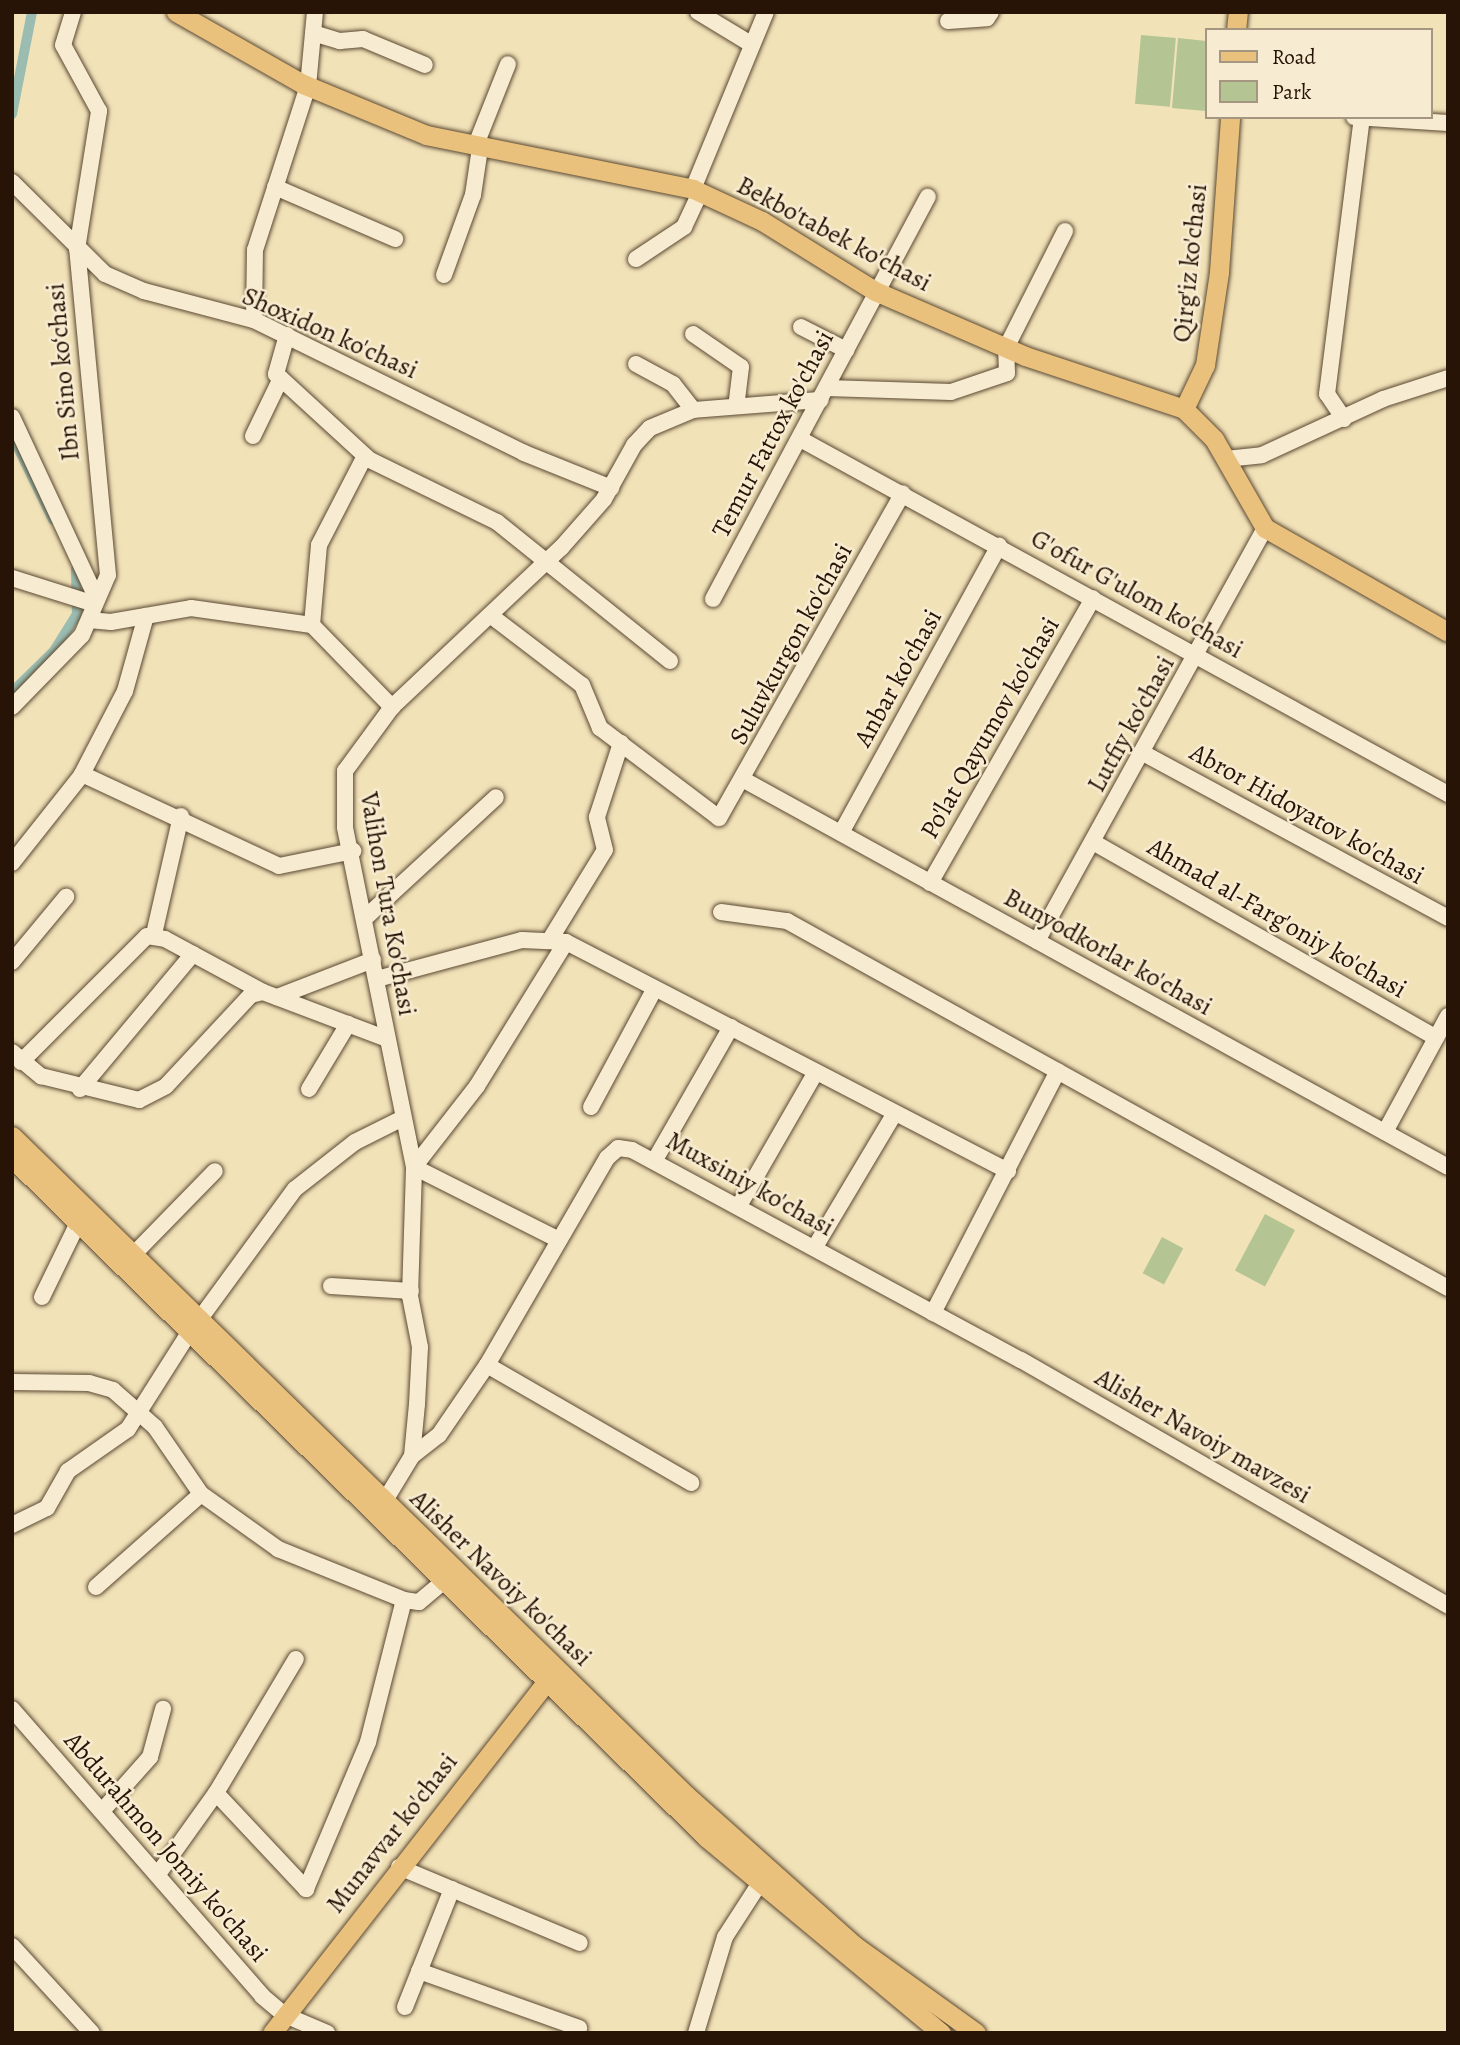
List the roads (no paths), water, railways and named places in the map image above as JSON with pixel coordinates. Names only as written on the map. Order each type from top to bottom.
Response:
[{"type":"main road","name":"Bekbo'tabek ko'chasi","points":[[176,12],[308,86],[478,148],[696,191],[762,221],[875,291],[1006,348],[1184,409]]},
{"type":"main road","name":"Qirg'iz ko'chasi","points":[[1184,409],[1205,365],[1215,299],[1230,119]]},
{"type":"main road","points":[[1184,409],[1226,459],[1265,528],[1448,632]]},
{"type":"main road","name":"Alisher Navoiy ko'chasi","points":[[12,1136],[133,1255],[194,1326],[444,1581],[856,1946],[975,2033]]},
{"type":"main road","name":"Alisher Navoiy ko'chasi","points":[[12,1158],[78,1223],[384,1502],[551,1676],[760,1884],[941,2033]]},
{"type":"main road","name":"Munavvar ko'chasi","points":[[272,2033],[399,1867],[551,1676]]},
{"type":"street","name":"Ibn Sino ko‘chasi","points":[[12,707],[82,635],[108,575],[77,249],[99,111],[63,45],[74,12]]},
{"type":"street","points":[[254,320],[255,250],[308,86],[315,12]]},
{"type":"street","points":[[698,12],[751,44]]},
{"type":"street","points":[[636,258],[684,228],[751,44],[766,12]]},
{"type":"street","points":[[948,21],[987,18],[991,12]]},
{"type":"street","points":[[313,33],[363,39],[425,65]]},
{"type":"street","points":[[443,275],[473,195],[478,148],[508,64]]},
{"type":"street","points":[[1344,419],[1327,394],[1362,119]]},
{"type":"street","points":[[1379,119],[1448,123]]},
{"type":"street","name":"Shoxidon ko'chasi","points":[[12,182],[105,274],[144,291],[254,320],[524,453],[611,488]]},
{"type":"street","points":[[275,187],[395,239]]},
{"type":"street","name":"Temur Fattox ko'chasi","points":[[713,599],[802,440],[875,291],[928,198]]},
{"type":"street","points":[[1006,348],[1065,231]]},
{"type":"street","points":[[801,327],[846,351]]},
{"type":"street","points":[[693,334],[741,367],[736,406]]},
{"type":"street","points":[[287,335],[276,374],[365,456],[470,505],[670,661]]},
{"type":"street","name":"Valihon Tura Ko'chasi","points":[[384,1502],[412,1456],[420,1346],[411,1291],[414,1167],[386,1038],[341,790],[345,771],[393,707],[545,563],[611,488],[650,428],[693,410],[824,394],[916,393],[972,388],[1007,373],[1006,348]]},
{"type":"street","points":[[636,364],[673,384],[693,410]]},
{"type":"street","points":[[253,436],[281,378]]},
{"type":"street","points":[[1226,459],[1262,455],[1448,378]]},
{"type":"street","points":[[12,417],[95,602]]},
{"type":"street","name":"G'ofur G'ulom ko'chasi","points":[[802,440],[1093,597],[1448,794]]},
{"type":"street","points":[[312,625],[319,545],[365,456]]},
{"type":"street","name":"Suluvkurgon ko'chasi","points":[[621,743],[719,818],[744,780],[903,493]]},
{"type":"street","name":"Lutfiy ko'chasi","points":[[1037,941],[1198,655],[1265,528]]},
{"type":"street","name":"Anbar ko'chasi","points":[[841,833],[999,546]]},
{"type":"street","points":[[12,578],[95,602]]},
{"type":"street","name":"Po'lat Qayumov ko'chasi","points":[[930,883],[1093,597]]},
{"type":"street","points":[[89,620],[146,616],[191,608],[312,625],[393,707]]},
{"type":"street","points":[[490,615],[582,685],[600,727],[621,743],[597,817],[605,850],[559,940],[477,1086],[414,1167],[559,1240]]},
{"type":"street","points":[[12,863],[82,774],[125,691],[146,616]]},
{"type":"street","name":"Abror Hidoyatov ko'chasi","points":[[1143,752],[1448,918]]},
{"type":"street","points":[[82,774],[181,816],[279,866],[353,851]]},
{"type":"street","name":"Bunyodkorlar ko'chasi","points":[[744,780],[1448,1167]]},
{"type":"street","points":[[365,918],[496,797]]},
{"type":"street","points":[[181,816],[154,934],[17,1057],[80,1089],[139,1100],[152,1096],[239,1002],[270,995],[373,960]]},
{"type":"street","name":"Ahmad al-Farg'oniy ko'chasi","points":[[1093,842],[1436,1038]]},
{"type":"street","points":[[12,962],[66,897]]},
{"type":"street","points":[[721,912],[787,920],[1448,1288]]},
{"type":"street","points":[[154,934],[270,995],[386,1038]]},
{"type":"street","points":[[377,979],[559,940],[1008,1171]]},
{"type":"street","points":[[80,1089],[192,954]]},
{"type":"street","points":[[591,1107],[654,990]]},
{"type":"street","points":[[1385,1132],[1448,1016]]},
{"type":"street","points":[[309,1089],[348,1024]]},
{"type":"street","points":[[656,1158],[731,1027]]},
{"type":"street","points":[[933,1313],[1058,1071]]},
{"type":"street","points":[[740,1204],[816,1072]]},
{"type":"street","points":[[815,1247],[895,1113]]},
{"type":"street","points":[[12,1525],[47,1507],[68,1471],[120,1438],[194,1326],[295,1189],[355,1142],[403,1118]]},
{"type":"street","name":"Muxsiniy ko'chasi","points":[[412,1456],[439,1435],[487,1365],[559,1240],[618,1148],[656,1158],[933,1313]]},
{"type":"street","points":[[133,1255],[215,1171]]},
{"type":"street","points":[[42,1297],[78,1223]]},
{"type":"street","points":[[331,1286],[411,1291]]},
{"type":"street","name":"Alisher Navoiy mavzesi","points":[[933,1313],[1448,1606]]},
{"type":"street","points":[[487,1365],[691,1483]]},
{"type":"street","points":[[12,1382],[89,1383],[113,1390],[138,1409],[201,1494],[278,1549],[404,1600],[419,1602],[444,1581]]},
{"type":"street","points":[[96,1587],[201,1494]]},
{"type":"street","points":[[216,1793],[306,1889],[373,1720],[404,1600]]},
{"type":"street","points":[[158,1874],[216,1793],[296,1659]]},
{"type":"street","name":"Abdurahmon Jomiy ko'chasi","points":[[12,1709],[285,2015]]},
{"type":"street","points":[[103,1810],[150,1757],[163,1709]]},
{"type":"street","points":[[399,1867],[580,1943]]},
{"type":"street","points":[[696,2033],[725,1937],[760,1884]]},
{"type":"street","points":[[405,2007],[452,1889]]},
{"type":"street","points":[[12,1946],[92,2033]]},
{"type":"street","points":[[419,1971],[579,2028]]},
{"type":"street","points":[[285,2015],[327,2033]]},
{"type":"waterway","points":[[12,114],[32,12]]},
{"type":"waterway","points":[[12,435],[53,520]]},
{"type":"waterway","points":[[12,692],[54,651],[77,614],[76,569]]}]
